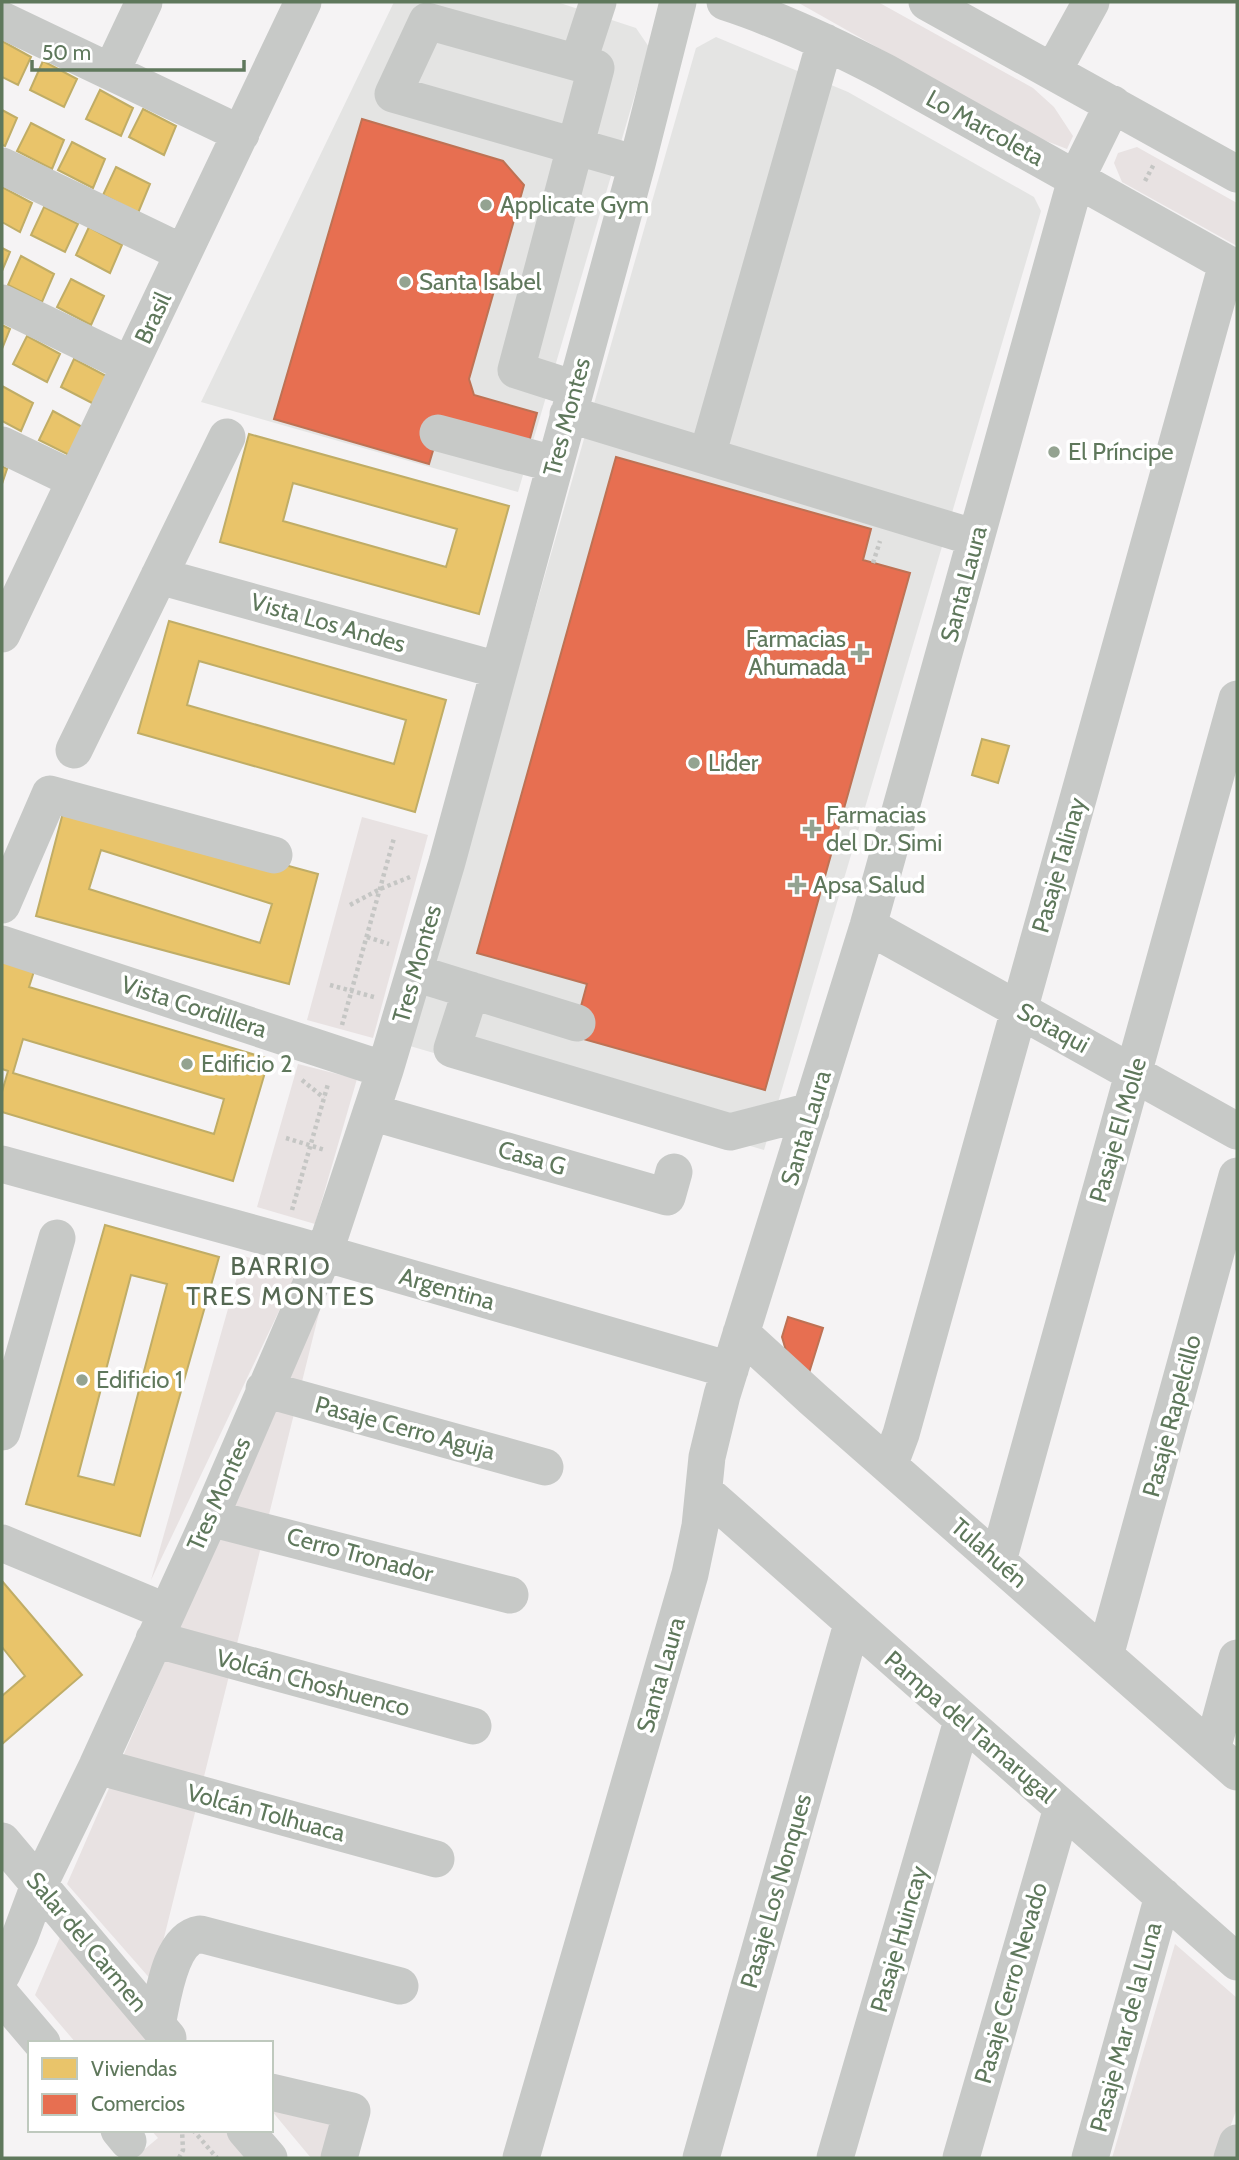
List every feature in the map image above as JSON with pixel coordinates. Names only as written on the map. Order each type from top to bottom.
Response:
[{"type":"street","points":[[111,72],[144,2]]},
{"type":"street","name":"Brasil","points":[[2,634],[12,587],[75,480],[303,2]]},
{"type":"street","points":[[578,63],[598,2]]},
{"type":"street","name":"Tres Montes","points":[[2,1974],[39,1885],[97,1766],[210,1518],[324,1254],[415,974],[637,163],[678,2]]},
{"type":"street","name":"Lo Marcoleta","points":[[725,2],[760,13],[885,72],[1232,266]]},
{"type":"street","points":[[928,2],[1237,174]]},
{"type":"street","points":[[1053,71],[1091,2]]},
{"type":"street","points":[[2,20],[241,134]]},
{"type":"street","points":[[637,163],[576,145],[393,94],[427,21],[596,68],[576,145],[516,370],[571,402],[707,456],[976,538]]},
{"type":"street","points":[[707,456],[825,42]]},
{"type":"street","name":"Santa Laura","points":[[521,2158],[690,1574],[700,1526],[712,1432],[868,926],[1076,179],[1113,104]]},
{"type":"street","points":[[2,166],[183,253]]},
{"type":"street","name":"Pasaje Talinay","points":[[889,1466],[901,1434],[1232,266]]},
{"type":"street","points":[[2,303],[130,365]]},
{"type":"street","points":[[438,433],[554,464]]},
{"type":"street","points":[[74,750],[227,437]]},
{"type":"street","points":[[2,445],[75,480]]},
{"type":"street","name":"Vista Los Andes","points":[[159,576],[498,670]]},
{"type":"street","name":"Pasaje El Molle","points":[[998,1561],[1237,699]]},
{"type":"street","points":[[2,905],[50,794],[274,855]]},
{"type":"street","name":"Sotaqui","points":[[868,926],[1237,1131]]},
{"type":"street","name":"Vista Cordillera","points":[[2,944],[385,1070]]},
{"type":"street","points":[[415,974],[577,1023]]},
{"type":"street","points":[[471,990],[453,1049],[730,1132],[811,1111]]},
{"type":"street","name":"Casa G","points":[[372,1112],[667,1196],[674,1172]]},
{"type":"street","name":"Argentina","points":[[2,1164],[283,1241],[730,1370]]},
{"type":"street","name":"Pasaje Rapelcillo","points":[[1105,1656],[1237,1176]]},
{"type":"street","points":[[2,1432],[57,1238]]},
{"type":"street","name":"Tulahuén","points":[[741,1333],[1225,1761]]},
{"type":"street","name":"Pasaje Cerro Aguja","points":[[264,1389],[545,1467]]},
{"type":"street","name":"Pampa del Tamarugal","points":[[704,1492],[1237,1962]]},
{"type":"street","name":"Cerro Tronador","points":[[210,1518],[510,1595]]},
{"type":"street","name":"Volcán Choshuenco","points":[[2,1543],[160,1625],[473,1726]]},
{"type":"street","name":"Pasaje Los Nonques","points":[[701,2158],[852,1624]]},
{"type":"street","points":[[1225,1761],[1237,1658]]},
{"type":"street","name":"Pasaje Huincay","points":[[835,2158],[962,1721]]},
{"type":"street","name":"Volcán Tolhuaca","points":[[97,1766],[436,1859]]},
{"type":"street","name":"Pasaje Cerro Nevado","points":[[961,2158],[1062,1808]]},
{"type":"street","name":"Salar del Carmen","points":[[2,1841],[164,2034]]},
{"type":"street","name":"Pasaje Mar de la Luna","points":[[1090,2158],[1163,1896]]},
{"type":"street","points":[[164,2034],[176,1952],[186,1939],[200,1934],[400,1986]]},
{"type":"street","points":[[2,1996],[40,2041]]},
{"type":"street","points":[[273,2091],[352,2111],[339,2158]]},
{"type":"street","points":[[247,2132],[269,2158]]},
{"type":"street","points":[[1232,2158],[1237,2143]]},
{"type":"path","points":[[1131,210],[1168,135]]},
{"type":"path","points":[[873,563],[883,530]]},
{"type":"path","points":[[283,1241],[394,838]]},
{"type":"path","points":[[350,905],[380,889]]},
{"type":"path","points":[[330,985],[352,991]]},
{"type":"path","points":[[302,1080],[324,1098]]},
{"type":"path","points":[[286,1138],[310,1145]]},
{"type":"path","points":[[178,2158],[183,2150],[182,2132]]},
{"type":"path","points":[[195,2132],[217,2158]]},
{"type":"shaded area","points":[[394,2],[557,2],[636,28],[649,47],[518,492],[201,402]]},
{"type":"shaded area","points":[[797,2],[878,2],[1033,88],[1054,107],[1073,136],[1067,149],[1036,137]]},
{"type":"shaded area","points":[[716,37],[848,92],[1034,197],[1041,211],[764,1150],[410,1046],[696,48]]},
{"type":"shaded area","points":[[1137,147],[1237,203],[1237,246],[1122,182],[1114,163],[1118,153]]},
{"type":"shaded area","points":[[362,817],[428,835],[373,1038],[307,1020]]},
{"type":"shaded area","points":[[298,1064],[357,1079],[315,1224],[257,1207]]},
{"type":"shaded area","points":[[243,1256],[298,1271],[151,1580]]},
{"type":"shaded area","points":[[321,1305],[153,1982],[67,1884]]},
{"type":"shaded area","points":[[60,1937],[148,2041],[74,2041],[35,1995]]},
{"type":"shaded area","points":[[1175,1944],[1237,1998],[1237,2108],[1219,2158],[1112,2158]]},
{"type":"shaded area","points":[[273,2110],[332,2118],[322,2158],[311,2158]]},
{"type":"shaded area","points":[[153,2132],[226,2132],[248,2158],[134,2158],[158,2138]]},
{"type":"building: Viviendas","points":[[2,41],[31,57],[18,85],[2,77]]},
{"type":"building: Viviendas","points":[[43,61],[77,79],[64,107],[30,90]]},
{"type":"building: Viviendas","points":[[100,90],[133,108],[121,136],[86,119]]},
{"type":"building: Viviendas","points":[[143,109],[176,126],[164,155],[129,137]]},
{"type":"building: Viviendas","points":[[2,110],[17,118],[5,146],[2,145]]},
{"type":"building: Viviendas","points":[[31,123],[64,140],[52,169],[17,151]]},
{"type":"building: Viviendas","points":[[72,142],[105,159],[93,188],[58,170]]},
{"type":"building: Viviendas","points":[[116,167],[150,184],[138,213],[103,195]]},
{"type":"building: Viviendas","points":[[2,187],[32,203],[20,232],[2,222]]},
{"type":"building: Viviendas","points":[[44,207],[78,224],[65,252],[31,235]]},
{"type":"building: Viviendas","points":[[89,227],[122,245],[110,273],[76,255]]},
{"type":"building: Viviendas","points":[[2,248],[10,252],[2,271]]},
{"type":"building: Viviendas","points":[[21,256],[54,274],[42,302],[8,285]]},
{"type":"building: Viviendas","points":[[71,279],[104,296],[91,325],[57,307]]},
{"type":"building: Viviendas","points":[[2,325],[10,329],[2,349]]},
{"type":"building: Viviendas","points":[[27,336],[60,354],[47,382],[13,364]]},
{"type":"building: Viviendas","points":[[74,359],[108,377],[96,405],[61,387]]},
{"type":"building: Viviendas","points":[[2,386],[33,403],[21,431],[2,421]]},
{"type":"building: Viviendas","points":[[53,411],[86,429],[73,457],[39,440]]},
{"type":"building: Viviendas","points":[[249,434],[509,506],[479,614],[220,542]],"holes":[[[293,483],[457,529],[446,567],[283,521]]]},
{"type":"building: Viviendas","points":[[2,466],[7,469],[2,484]]},
{"type":"building: Viviendas","points":[[169,621],[446,700],[415,812],[138,733]],"holes":[[[199,661],[406,720],[394,764],[187,705]]]},
{"type":"building: Viviendas","points":[[982,739],[1009,746],[998,783],[972,775]]},
{"type":"building: Viviendas","points":[[65,805],[318,874],[289,984],[36,916]],"holes":[[[101,850],[272,904],[260,943],[89,889]]]},
{"type":"building: Viviendas","name":"Edificio 2","points":[[2,954],[36,965],[29,987],[269,1059],[233,1181],[2,1112],[2,1092],[8,1071],[2,1069]],"holes":[[[23,1039],[224,1099],[214,1134],[13,1073]]]},
{"type":"building: Viviendas","name":"Edificio 1","points":[[105,1225],[219,1257],[140,1536],[26,1504]],"holes":[[[131,1275],[167,1284],[114,1485],[78,1476]]]},
{"type":"building: Viviendas","points":[[2,1581],[82,1675],[2,1744],[2,1696],[25,1676],[2,1647]]},
{"type":"building: Comercios","name":"Santa Isabel","points":[[362,119],[503,161],[524,185],[469,379],[474,395],[537,413],[529,442],[443,417],[429,464],[274,419]]},
{"type":"building: Comercios","name":"Lider","points":[[616,457],[871,529],[863,560],[910,573],[765,1090],[573,1036],[587,984],[477,953]]},
{"type":"building: Comercios","points":[[788,1317],[823,1328],[809,1373],[787,1354],[782,1337]]},
{"type":"place","name":"Applicate Gym","points":[[486,205]]},
{"type":"place","name":"Santa Isabel","points":[[405,282]]},
{"type":"place","name":"El Príncipe","points":[[1054,452]]},
{"type":"place","name":"Farmacias Ahumada","points":[[860,653]]},
{"type":"place","name":"Lider","points":[[694,763]]},
{"type":"place","name":"Farmacias del Dr. Simi","points":[[812,829]]},
{"type":"place","name":"Apsa Salud","points":[[797,885]]},
{"type":"place","name":"Edificio 2","points":[[187,1064]]},
{"type":"place","name":"Edificio 1","points":[[82,1380]]},
{"type":"district","name":"BARRIO TRES MONTES","points":[[281,1281]]}]
